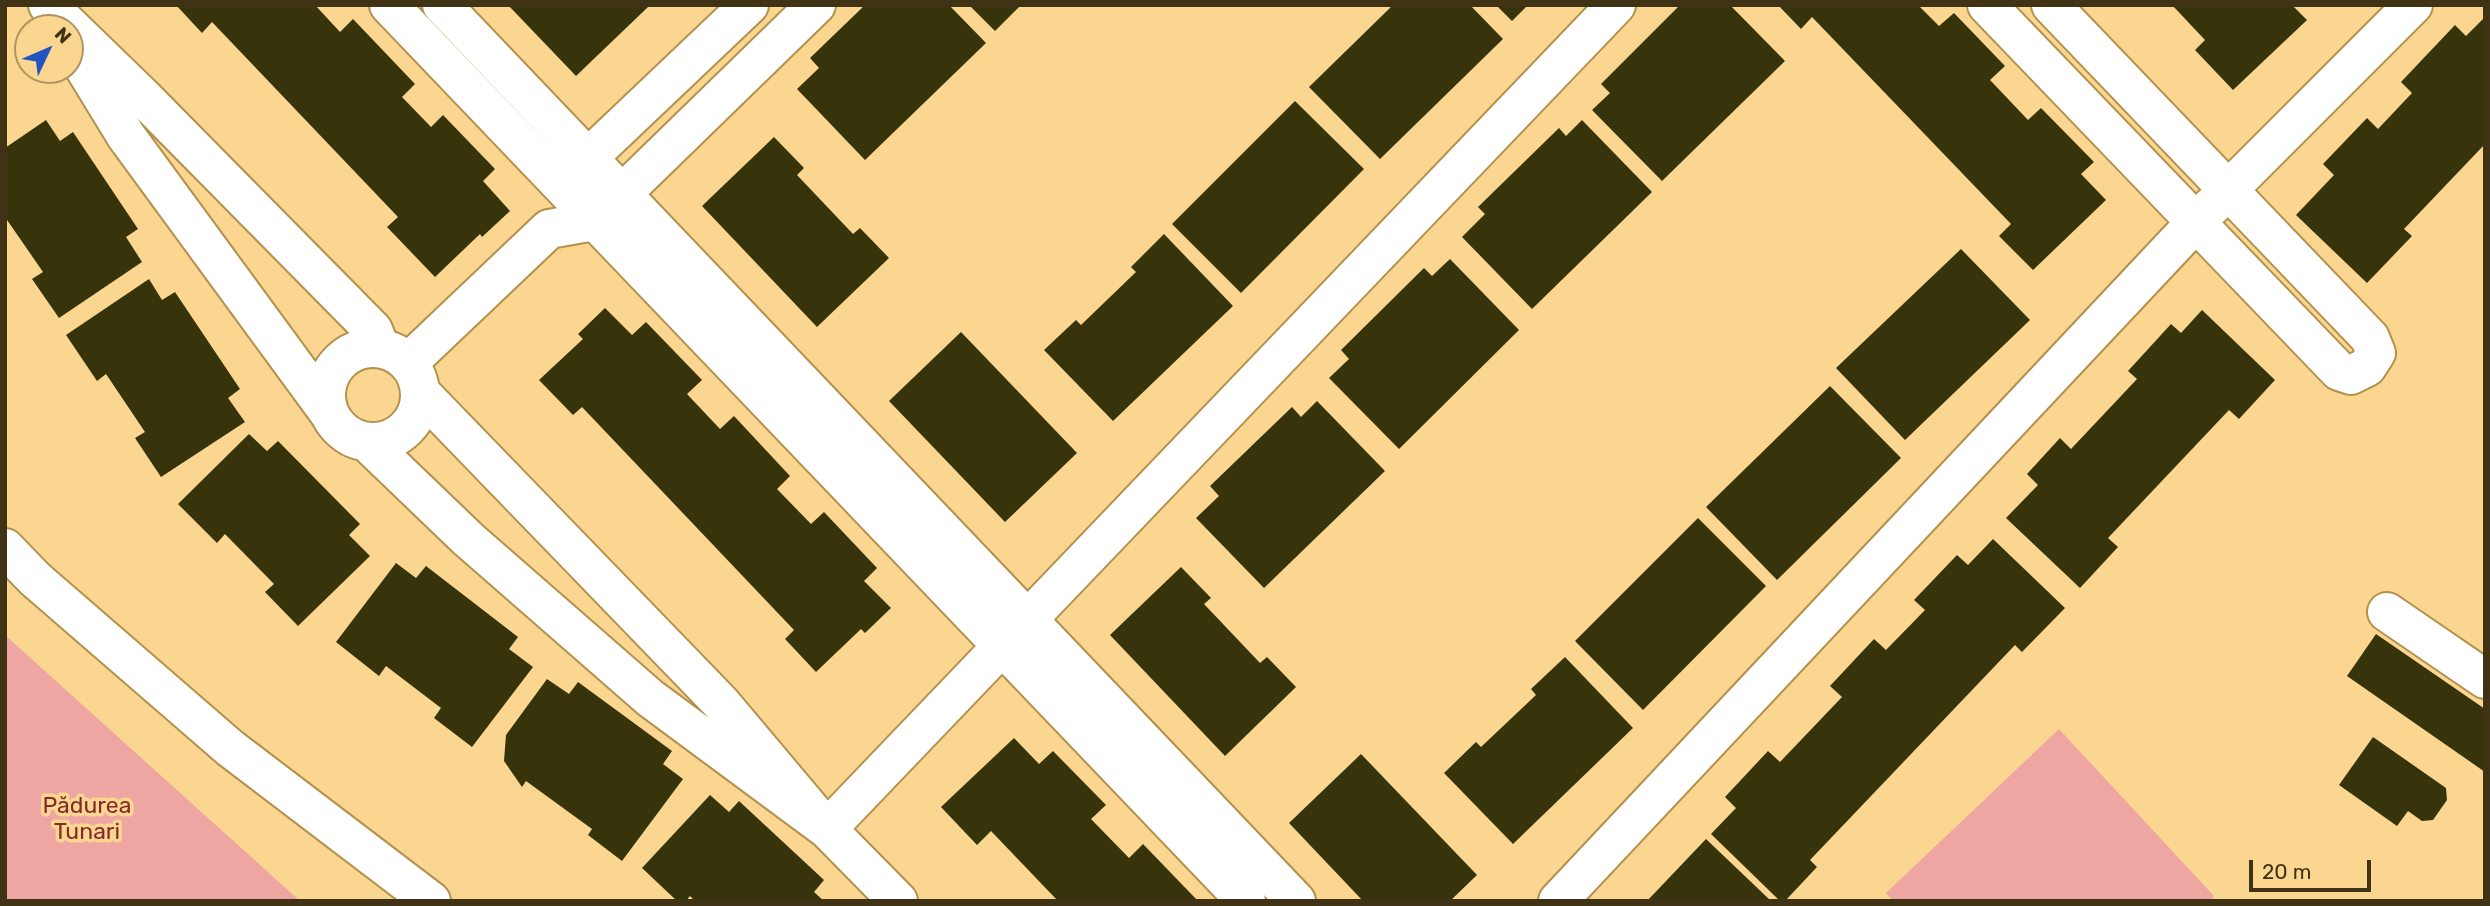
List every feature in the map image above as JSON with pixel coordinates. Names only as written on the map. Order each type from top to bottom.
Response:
[{"type":"street","points":[[47,5],[145,99],[373,330],[403,367],[721,703],[827,829],[898,901]]},
{"type":"street","points":[[389,5],[594,221],[1015,632],[1296,901]]},
{"type":"street","points":[[442,5],[622,192],[1015,632],[1246,901]]},
{"type":"street","points":[[403,367],[549,229],[560,186],[749,5]]},
{"type":"street","points":[[549,229],[594,221],[816,5]]},
{"type":"street","points":[[827,829],[1616,5]]},
{"type":"street","points":[[1987,5],[2339,371],[2351,375],[2367,367],[2376,353],[2370,338],[2051,5]]},
{"type":"street","points":[[1558,901],[2398,10]]},
{"type":"street","points":[[84,68],[125,136],[338,427],[351,437],[367,442],[384,442],[405,430],[419,409],[403,367],[363,348],[348,354],[335,365],[328,380],[326,397],[329,413]]},
{"type":"street","points":[[367,442],[468,539],[650,698],[827,829]]},
{"type":"street","points":[[5,548],[35,579],[230,748],[431,901]]},
{"type":"street","points":[[2387,612],[2485,679]]},
{"type":"green space","name":"Pădurea Tunari","points":[[5,635],[300,901],[5,901]]},
{"type":"green space","points":[[2059,729],[2214,896],[2209,901],[1893,901],[1886,893]]},
{"type":"building","points":[[176,5],[315,5],[340,32],[353,19],[415,84],[402,97],[431,127],[443,115],[495,169],[483,181],[510,211],[482,237],[480,234],[435,277],[387,227],[398,217],[212,22],[202,33]]},
{"type":"building","points":[[508,5],[647,5],[648,7],[576,76]]},
{"type":"building","points":[[865,5],[949,5],[986,43],[865,160],[797,89],[819,68],[810,58]]},
{"type":"building","points":[[969,5],[1021,5],[995,31]]},
{"type":"building","points":[[1393,5],[1470,5],[1503,39],[1380,159],[1309,87]]},
{"type":"building","points":[[1496,5],[1528,5],[1512,21]]},
{"type":"building","points":[[1680,5],[1730,5],[1785,61],[1662,181],[1592,110],[1610,93],[1601,84]]},
{"type":"building","points":[[1778,5],[1918,5],[1939,26],[1954,13],[2005,66],[1990,80],[2028,120],[2041,108],[2094,162],[2081,174],[2106,200],[2033,270],[1999,236],[2011,224],[1812,17],[1801,29]]},
{"type":"building","points":[[2172,5],[2292,5],[2307,20],[2233,90],[2195,50],[2205,40]]},
{"type":"building","points":[[2485,17],[2485,144],[2404,229],[2412,236],[2367,283],[2296,215],[2334,175],[2323,164],[2367,118],[2378,129],[2412,93],[2401,82],[2455,25],[2466,36]]},
{"type":"building","points":[[1295,101],[1364,169],[1241,293],[1172,224]]},
{"type":"building","points":[[46,120],[60,141],[73,132],[138,229],[126,237],[142,262],[59,318],[32,279],[43,272],[5,217],[5,148]]},
{"type":"building","points":[[1582,120],[1652,192],[1532,309],[1462,237],[1485,214],[1478,207],[1559,128],[1566,136]]},
{"type":"building","points":[[774,137],[804,168],[797,175],[853,234],[860,228],[889,258],[817,327],[702,206]]},
{"type":"building","points":[[1164,234],[1233,306],[1113,421],[1044,350],[1076,320],[1081,325],[1136,272],[1131,267]]},
{"type":"building","points":[[1961,249],[2030,320],[1905,440],[1836,368]]},
{"type":"building","points":[[1450,259],[1519,330],[1399,449],[1329,378],[1349,359],[1341,350],[1424,268],[1432,276]]},
{"type":"building","points":[[149,279],[162,300],[175,292],[240,389],[228,398],[245,422],[161,477],[135,438],[145,432],[106,374],[97,381],[66,335]]},
{"type":"building","points":[[605,308],[632,335],[646,322],[702,380],[687,394],[720,429],[734,416],[790,476],[777,489],[811,524],[824,512],[877,568],[864,581],[891,608],[865,633],[861,629],[816,672],[785,639],[794,630],[582,407],[573,415],[539,380],[583,339],[578,334]]},
{"type":"building","points":[[2202,310],[2275,380],[2239,419],[2229,410],[2108,538],[2118,547],[2080,588],[2006,518],[2038,485],[2027,474],[2060,438],[2071,449],[2137,379],[2128,371],[2171,324],[2181,333]]},
{"type":"building","points":[[961,332],[1077,453],[1005,522],[889,401]]},
{"type":"building","points":[[1830,386],[1901,458],[1777,580],[1706,507]]},
{"type":"building","points":[[1317,401],[1385,471],[1264,588],[1196,518],[1219,496],[1210,486],[1292,407],[1301,417]]},
{"type":"building","points":[[249,434],[267,451],[278,441],[360,524],[349,535],[370,556],[298,626],[265,592],[274,584],[225,534],[217,543],[178,504]]},
{"type":"building","points":[[1698,518],[1766,586],[1643,710],[1575,641]]},
{"type":"building","points":[[1993,539],[2065,608],[2022,652],[2015,645],[1810,860],[1817,867],[1785,901],[1780,901],[1711,834],[1736,808],[1725,797],[1768,751],[1780,762],[1842,697],[1830,686],[1874,639],[1886,650],[1925,610],[1914,600],[1957,555],[1968,565]]},
{"type":"building","points":[[396,563],[416,578],[426,566],[518,637],[509,649],[533,667],[472,747],[434,718],[441,708],[386,666],[379,676],[336,642]]},
{"type":"building","points":[[1181,567],[1211,598],[1204,604],[1260,663],[1267,657],[1296,687],[1225,756],[1110,635]]},
{"type":"building","points":[[2376,634],[2485,709],[2485,772],[2347,676]]},
{"type":"building","points":[[1565,657],[1633,728],[1513,844],[1444,773],[1476,742],[1481,747],[1536,695],[1531,689]]},
{"type":"building","points":[[547,679],[569,694],[578,682],[672,751],[663,764],[683,779],[622,861],[588,835],[592,829],[526,781],[522,787],[504,761],[506,735]]},
{"type":"building","points":[[2373,737],[2446,788],[2447,800],[2433,820],[2422,821],[2408,811],[2397,826],[2339,785]]},
{"type":"building","points":[[1014,738],[1039,764],[1053,751],[1106,805],[1091,819],[1129,858],[1143,844],[1198,901],[1058,901],[991,831],[977,845],[941,807]]},
{"type":"building","points":[[1361,754],[1477,875],[1450,901],[1363,901],[1289,823]]},
{"type":"building","points":[[710,795],[729,812],[739,801],[824,880],[814,892],[824,901],[695,901],[690,896],[686,901],[677,901],[642,868]]},
{"type":"building","points":[[1706,839],[1771,901],[1647,901]]}]
